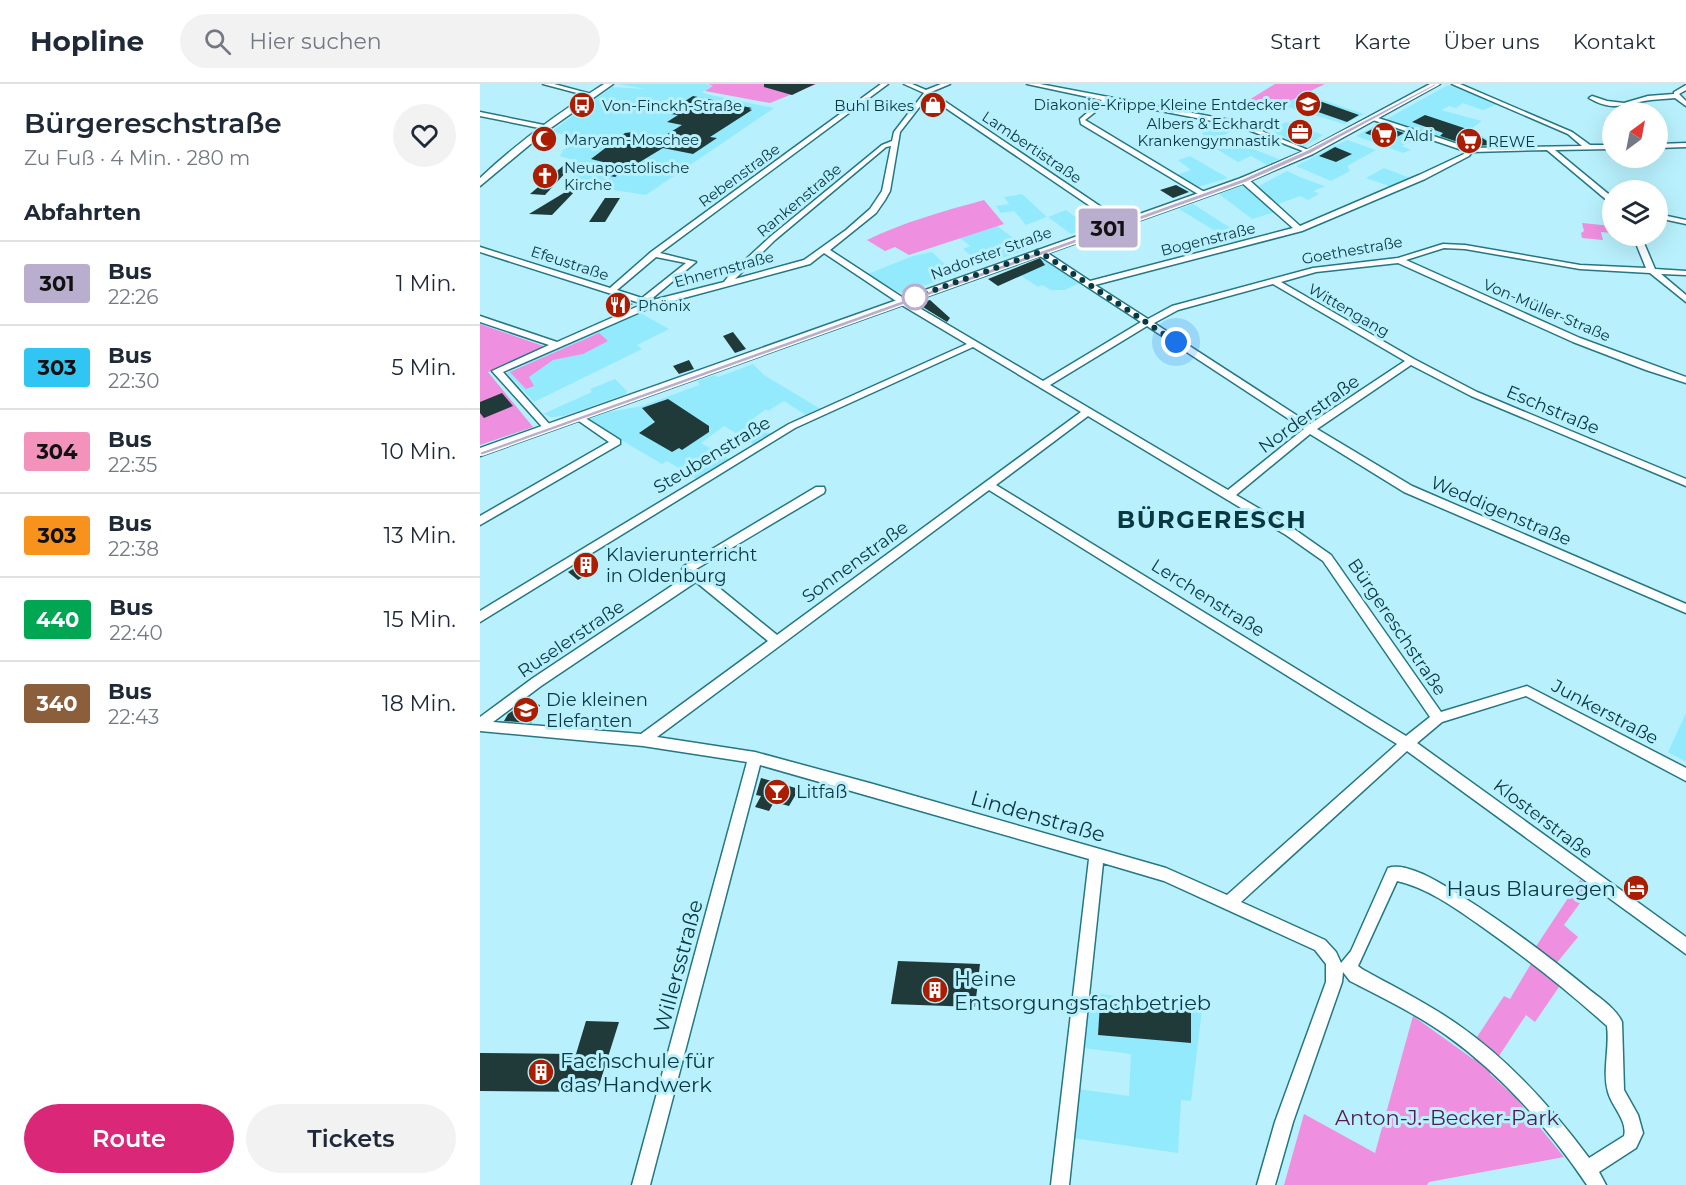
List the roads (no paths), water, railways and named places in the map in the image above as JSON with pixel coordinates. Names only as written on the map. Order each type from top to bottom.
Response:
[{"type":"street","points":[[546,84],[592,95]]},
{"type":"street","points":[[480,183],[512,152],[544,127],[609,84]]},
{"type":"street","name":"Rebenstraße","points":[[611,291],[654,254],[885,84]]},
{"type":"street","name":"Lambertistraße","points":[[907,84],[926,93],[1121,223]]},
{"type":"street","points":[[926,93],[946,84]]},
{"type":"street","points":[[1030,84],[1239,124],[1310,152]]},
{"type":"street","name":"Nadorster Straße","points":[[480,452],[1244,180],[1310,152],[1436,84]]},
{"type":"street","points":[[1455,84],[1570,133],[1588,147]]},
{"type":"street","points":[[1677,96],[1677,92],[1686,87]]},
{"type":"street","name":"Ehnernstraße","points":[[548,428],[498,371],[647,302],[800,265],[825,250],[873,211],[881,201],[886,191],[897,132],[926,93]]},
{"type":"street","points":[[1592,98],[1606,103],[1624,105],[1648,98],[1677,96],[1686,104]]},
{"type":"street","points":[[1107,99],[1082,120],[1083,123],[1203,195]]},
{"type":"street","points":[[480,114],[544,127]]},
{"type":"street","points":[[1372,118],[1470,150],[1602,147]]},
{"type":"street","name":"Rankenstraße","points":[[727,284],[731,276],[884,146],[895,142]]},
{"type":"street","points":[[1668,146],[1685,146]]},
{"type":"street","points":[[1548,148],[1602,192]]},
{"type":"street","name":"Bogenstraße","points":[[1088,284],[1299,229],[1422,177],[1467,154],[1470,150]]},
{"type":"street","name":"Bogenstraße","points":[[1244,180],[1299,229]]},
{"type":"street","points":[[1668,218],[1686,222]]},
{"type":"street","name":"Goethestraße","points":[[1043,385],[1175,308],[1332,267],[1399,260],[1451,245],[1580,267],[1686,273]]},
{"type":"street","points":[[1641,246],[1651,270],[1686,299]]},
{"type":"street","name":"Efeustraße","points":[[480,249],[647,302]]},
{"type":"street","name":"Bürgereschstraße","points":[[825,250],[903,302],[1228,496],[1327,558],[1438,718],[1407,742],[1229,903]]},
{"type":"street","name":"Weddigenstraße","points":[[1040,252],[1310,429],[1408,489],[1686,609]]},
{"type":"street","points":[[647,302],[692,262],[654,254]]},
{"type":"street","name":"Von-Müller-Straße","points":[[1399,260],[1572,336],[1686,380]]},
{"type":"street","name":"Wittengang","points":[[1274,281],[1411,362]]},
{"type":"street","points":[[480,319],[558,345]]},
{"type":"street","name":"Steubenstraße","points":[[480,617],[792,426],[973,344]]},
{"type":"street","name":"Norderstraße","points":[[1228,496],[1310,429],[1411,362]]},
{"type":"street","name":"Eschstraße","points":[[1411,362],[1533,420],[1686,483]]},
{"type":"street","name":"Sonnenstraße","points":[[643,740],[1088,412]]},
{"type":"street","points":[[480,521],[616,442],[579,417]]},
{"type":"street","name":"Lerchenstraße","points":[[989,485],[1407,742]]},
{"type":"street","name":"Ruselerstraße","points":[[480,725],[537,682],[696,576],[688,569],[820,490]]},
{"type":"street","points":[[696,576],[777,642]]},
{"type":"street","name":"Junkerstraße","points":[[1438,718],[1527,691],[1686,775]]},
{"type":"street","name":"Lindenstraße","points":[[480,725],[643,740],[755,758],[1166,875],[1320,945],[1356,975],[1440,1022],[1464,1039],[1523,1093],[1592,1178]]},
{"type":"street","name":"Klosterstraße","points":[[1407,742],[1686,946]]},
{"type":"street","name":"Willersstraße","points":[[641,1185],[755,758]]},
{"type":"street","points":[[1060,1185],[1097,855]]},
{"type":"street","points":[[1266,1185],[1284,1122],[1334,982],[1342,965],[1356,956],[1393,873],[1402,872],[1448,895],[1484,917],[1614,1022],[1617,1032],[1615,1087],[1619,1100],[1630,1114],[1634,1134],[1630,1142],[1592,1178]]},
{"type":"place","name":"Diakonie-Krippe Kleine Entdecker","points":[[1308,104]]},
{"type":"place","name":"Von-Finckh-Straße","points":[[582,105]]},
{"type":"place","name":"Buhl Bikes","points":[[933,105]]},
{"type":"place","name":"Albers & Eckhardt Krankengymnastik","points":[[1300,132]]},
{"type":"place","name":"Aldi","points":[[1384,135]]},
{"type":"place","name":"Maryam-Moschee","points":[[544,139]]},
{"type":"place","name":"REWE","points":[[1469,141]]},
{"type":"place","name":"Neuapostolische Kirche","points":[[545,176]]},
{"type":"place","name":"Phönix","points":[[618,305]]},
{"type":"place","name":"Klavierunterricht in Oldenburg","points":[[586,565]]},
{"type":"place","name":"Die kleinen Elefanten","points":[[526,710]]},
{"type":"place","name":"Litfaß","points":[[777,792]]},
{"type":"place","name":"Haus Blauregen","points":[[1636,888]]},
{"type":"place","name":"Heine Entsorgungsfachbetrieb","points":[[935,990]]},
{"type":"place","name":"Fachschule für das Handwerk","points":[[541,1072]]},
{"type":"district","name":"BÜRGERESCH","points":[[1212,519]]},
{"type":"park label","name":"Anton-J.-Becker-Park","points":[[1447,1117]]}]
